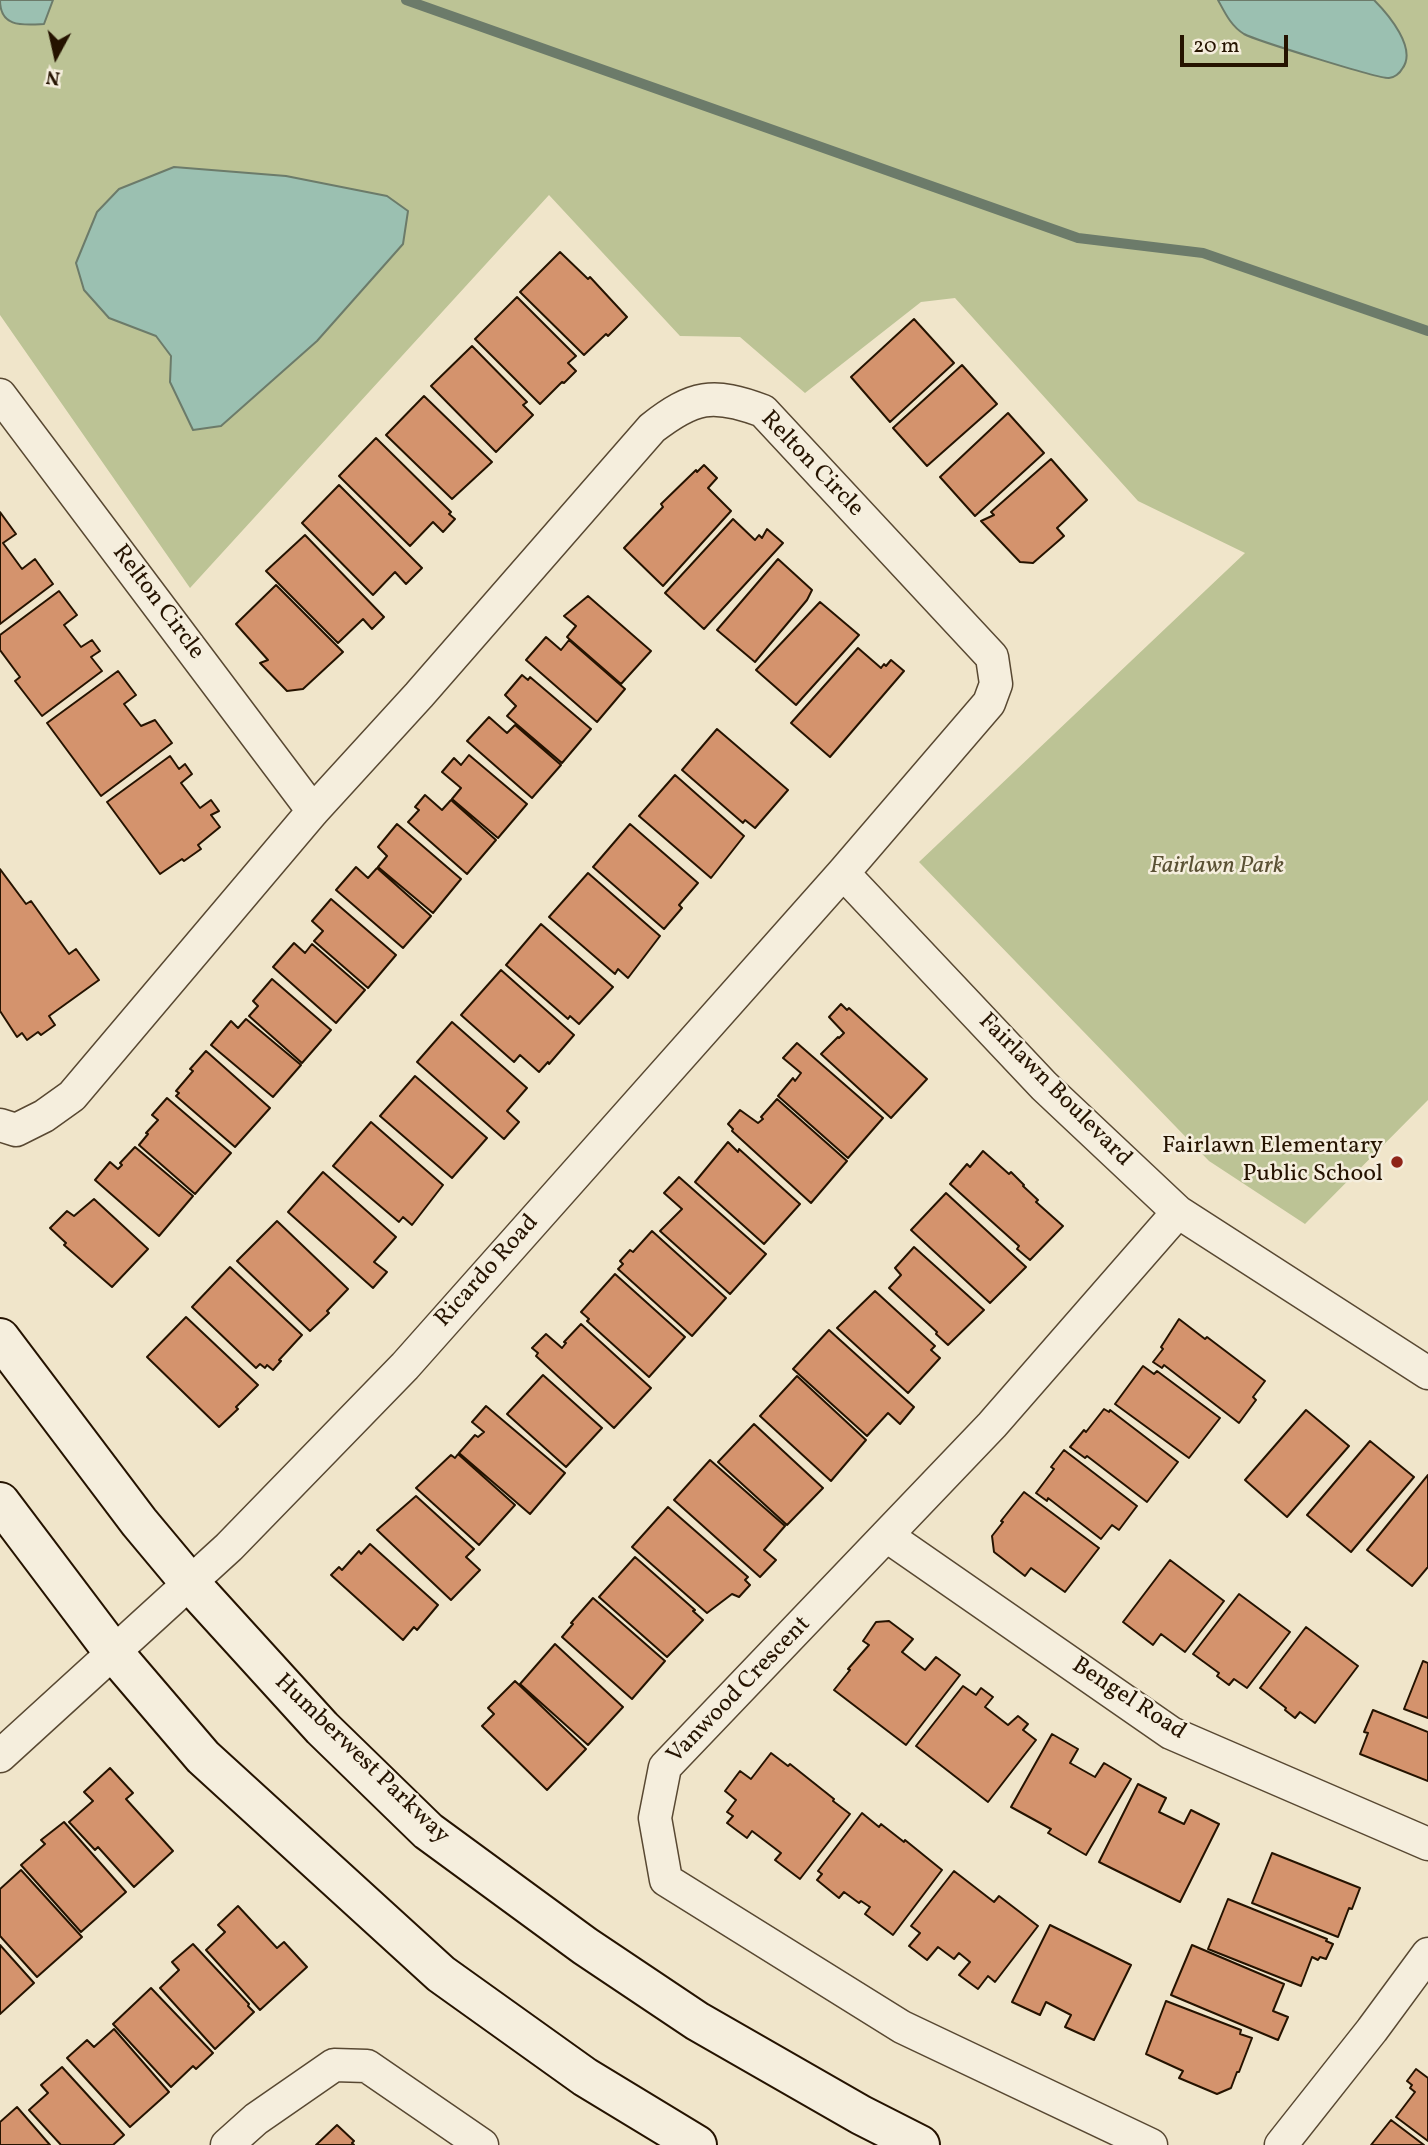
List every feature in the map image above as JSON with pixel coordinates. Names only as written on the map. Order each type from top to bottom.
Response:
[{"type":"main road","name":"Humberwest Parkway","points":[[0,1338],[139,1522],[190,1583],[322,1728],[428,1831],[585,1946],[697,2021],[920,2145]]},
{"type":"main road","points":[[0,1502],[114,1653],[203,1757],[441,1974],[585,2077],[697,2145]]},
{"type":"street","name":"Relton Circle","points":[[0,395],[313,811]]},
{"type":"street","name":"Relton Circle","points":[[0,1125],[16,1130],[72,1096],[313,811],[419,695],[652,428],[675,410],[704,400],[734,400],[763,411],[992,657],[996,684],[989,703],[844,873]]},
{"type":"street","name":"Fairlawn Boulevard","points":[[844,873],[1044,1086],[1178,1212],[1428,1373]]},
{"type":"street","name":"Ricardo Road","points":[[0,1756],[229,1547],[405,1366],[844,873]]},
{"type":"street","name":"Vanwood Crescent","points":[[1151,2145],[902,2027],[666,1880],[655,1818],[665,1767],[992,1425],[1178,1212]]},
{"type":"street","name":"Bengel Road","points":[[887,1536],[1171,1732],[1428,1844]]},
{"type":"street","points":[[1281,2145],[1428,1954]]},
{"type":"street","points":[[227,2145],[256,2119],[334,2065],[367,2066],[482,2145]]},
{"type":"green space","name":"Fairlawn Park","points":[[0,0],[1428,0],[1428,1100],[1305,1224],[1209,1161],[919,862],[1245,553],[1138,501],[955,298],[921,302],[805,393],[740,337],[680,336],[549,195],[190,588],[0,315]]},
{"type":"shaded area","points":[[0,0],[53,0],[44,24],[28,25],[8,20],[1,9]]},
{"type":"shaded area","points":[[1218,0],[1374,0],[1399,32],[1404,42],[1406,61],[1400,72],[1389,78],[1292,51],[1239,31]]},
{"type":"shaded area","points":[[174,167],[286,176],[387,196],[408,211],[403,244],[317,341],[221,426],[193,430],[170,382],[171,356],[156,336],[109,318],[84,290],[76,263],[97,212],[119,189]]},
{"type":"building","points":[[560,252],[588,279],[590,277],[627,317],[584,355],[520,292]]},
{"type":"building","points":[[517,297],[576,356],[568,363],[576,371],[540,404],[475,339]]},
{"type":"building","points":[[914,319],[954,363],[890,422],[851,377]]},
{"type":"building","points":[[472,346],[527,402],[523,405],[533,415],[496,452],[431,386]]},
{"type":"building","points":[[962,365],[997,404],[927,466],[893,428]]},
{"type":"building","points":[[424,396],[492,462],[452,499],[386,435]]},
{"type":"building","points":[[1008,413],[1044,453],[975,516],[940,477]]},
{"type":"building","points":[[376,438],[451,512],[449,514],[455,519],[443,532],[433,522],[410,546],[339,476]]},
{"type":"building","points":[[1051,459],[1087,500],[1057,528],[1064,536],[1033,563],[1020,562],[981,521],[994,515],[991,512]]},
{"type":"building","points":[[704,465],[717,478],[708,488],[731,511],[663,586],[624,548],[663,507],[661,504]]},
{"type":"building","points":[[339,485],[422,568],[406,584],[395,572],[373,595],[302,523]]},
{"type":"building","points":[[0,512],[16,534],[3,543],[22,569],[35,559],[53,584],[0,624]]},
{"type":"building","points":[[733,519],[755,540],[759,535],[762,538],[767,529],[783,543],[704,629],[665,593]]},
{"type":"building","points":[[305,535],[384,617],[372,629],[363,619],[338,643],[266,571]]},
{"type":"building","points":[[778,559],[812,590],[807,600],[755,662],[717,630]]},
{"type":"building","points":[[276,585],[343,652],[303,689],[287,691],[260,663],[268,660],[236,624]]},
{"type":"building","points":[[59,591],[77,615],[64,625],[81,647],[92,640],[100,651],[91,657],[102,671],[42,716],[15,681],[20,677],[0,650],[0,635]]},
{"type":"building","points":[[588,596],[651,651],[621,684],[567,637],[576,626],[564,616]]},
{"type":"building","points":[[820,602],[859,635],[796,705],[756,670]]},
{"type":"building","points":[[546,637],[561,650],[569,640],[625,689],[597,722],[526,660]]},
{"type":"building","points":[[858,648],[881,668],[891,660],[904,671],[830,757],[791,723]]},
{"type":"building","points":[[118,671],[136,695],[124,704],[141,726],[155,720],[172,743],[101,796],[47,723]]},
{"type":"building","points":[[522,675],[528,680],[530,677],[591,729],[562,763],[507,716],[516,706],[505,695]]},
{"type":"building","points":[[489,717],[507,733],[515,725],[561,765],[532,798],[467,741]]},
{"type":"building","points":[[717,729],[788,790],[755,828],[745,820],[743,823],[682,770]]},
{"type":"building","points":[[469,755],[527,804],[498,838],[452,799],[461,788],[442,772],[454,758],[461,765]]},
{"type":"building","points":[[170,756],[179,769],[185,764],[192,774],[181,783],[200,808],[211,800],[219,811],[211,815],[220,827],[198,845],[201,849],[160,874],[107,802]]},
{"type":"building","points":[[675,775],[744,836],[711,878],[639,816]]},
{"type":"building","points":[[425,795],[442,810],[451,800],[496,840],[467,874],[408,822],[419,810],[415,807]]},
{"type":"building","points":[[397,824],[461,879],[433,913],[378,867],[387,856],[378,847]]},
{"type":"building","points":[[630,824],[698,883],[679,905],[682,908],[664,929],[593,867]]},
{"type":"building","points":[[356,867],[368,878],[377,868],[431,916],[403,948],[336,890]]},
{"type":"building","points":[[0,869],[26,904],[31,901],[69,954],[76,949],[99,980],[49,1016],[55,1025],[41,1035],[38,1032],[27,1040],[22,1033],[17,1037],[0,1011]]},
{"type":"building","points":[[588,873],[660,936],[628,978],[618,969],[615,974],[549,917]]},
{"type":"building","points":[[331,899],[396,955],[368,988],[314,941],[323,931],[312,921]]},
{"type":"building","points":[[541,924],[613,987],[579,1024],[570,1016],[568,1019],[506,965]]},
{"type":"building","points":[[294,943],[305,953],[312,944],[365,990],[336,1023],[273,967]]},
{"type":"building","points":[[501,970],[574,1035],[539,1072],[520,1055],[514,1062],[461,1015]]},
{"type":"building","points":[[272,979],[331,1030],[302,1063],[249,1016],[258,1006],[253,1001]]},
{"type":"building","points":[[841,1004],[847,1010],[849,1008],[927,1079],[891,1118],[821,1054],[844,1033],[829,1017]]},
{"type":"building","points":[[246,1019],[301,1065],[273,1097],[211,1045],[231,1021],[238,1028]]},
{"type":"building","points":[[452,1022],[527,1088],[507,1111],[519,1122],[504,1139],[417,1062]]},
{"type":"building","points":[[797,1043],[883,1118],[848,1158],[778,1096],[793,1078],[795,1081],[801,1073],[783,1058]]},
{"type":"building","points":[[206,1051],[270,1108],[235,1147],[176,1096],[179,1093],[176,1091],[193,1071],[190,1069]]},
{"type":"building","points":[[415,1076],[487,1138],[452,1178],[380,1116]]},
{"type":"building","points":[[167,1098],[231,1153],[195,1194],[139,1145],[158,1120],[152,1115]]},
{"type":"building","points":[[777,1099],[847,1161],[811,1203],[732,1131],[728,1124],[740,1110],[758,1123]]},
{"type":"building","points":[[371,1122],[443,1185],[412,1225],[403,1217],[399,1222],[333,1166]]},
{"type":"building","points":[[728,1142],[800,1204],[764,1244],[695,1182]]},
{"type":"building","points":[[135,1147],[193,1196],[159,1236],[95,1180],[110,1162],[118,1169]]},
{"type":"building","points":[[983,1151],[1009,1174],[1011,1172],[1038,1200],[1036,1202],[1063,1226],[1030,1260],[1017,1249],[1019,1246],[950,1184],[967,1164],[970,1167]]},
{"type":"building","points":[[323,1172],[396,1237],[374,1262],[387,1272],[373,1288],[288,1212]]},
{"type":"building","points":[[679,1177],[766,1254],[730,1294],[660,1231],[682,1209],[664,1193]]},
{"type":"building","points":[[946,1193],[1026,1267],[990,1303],[911,1230]]},
{"type":"building","points":[[94,1199],[148,1249],[112,1287],[64,1245],[66,1243],[50,1228],[67,1211],[74,1216]]},
{"type":"building","points":[[277,1221],[348,1289],[310,1331],[237,1261]]},
{"type":"building","points":[[652,1231],[726,1298],[692,1336],[618,1269],[623,1264],[620,1261],[630,1250],[633,1252]]},
{"type":"building","points":[[914,1247],[984,1310],[948,1345],[889,1288],[901,1275],[895,1268]]},
{"type":"building","points":[[230,1267],[302,1335],[273,1370],[260,1364],[256,1368],[192,1307]]},
{"type":"building","points":[[615,1274],[685,1337],[649,1377],[587,1321],[589,1319],[581,1312]]},
{"type":"building","points":[[875,1291],[935,1346],[931,1350],[940,1358],[908,1393],[837,1328]]},
{"type":"building","points":[[186,1317],[258,1385],[219,1427],[147,1357]]},
{"type":"building","points":[[1179,1319],[1265,1381],[1253,1397],[1256,1400],[1239,1423],[1164,1365],[1162,1368],[1153,1362]]},
{"type":"building","points":[[581,1324],[651,1388],[614,1428],[536,1356],[538,1353],[532,1348],[546,1334],[562,1348],[566,1343],[564,1342]]},
{"type":"building","points":[[829,1330],[914,1407],[900,1424],[888,1413],[867,1436],[793,1369]]},
{"type":"building","points":[[1143,1366],[1154,1374],[1157,1371],[1220,1418],[1189,1458],[1115,1404]]},
{"type":"building","points":[[543,1375],[602,1428],[566,1467],[507,1414]]},
{"type":"building","points":[[797,1376],[866,1440],[831,1481],[760,1416]]},
{"type":"building","points":[[486,1406],[565,1473],[530,1514],[459,1453],[475,1435],[478,1437],[484,1432],[472,1422]]},
{"type":"building","points":[[1104,1409],[1109,1412],[1110,1410],[1178,1462],[1147,1502],[1087,1456],[1085,1458],[1070,1447]]},
{"type":"building","points":[[1306,1410],[1349,1446],[1287,1517],[1245,1480]]},
{"type":"building","points":[[754,1424],[823,1488],[787,1525],[718,1462]]},
{"type":"building","points":[[1370,1441],[1414,1477],[1351,1552],[1307,1515]]},
{"type":"building","points":[[1064,1450],[1137,1506],[1119,1530],[1112,1525],[1101,1539],[1048,1498],[1047,1501],[1036,1493]]},
{"type":"building","points":[[458,1454],[515,1505],[479,1545],[416,1488],[451,1455],[455,1458]]},
{"type":"building","points":[[710,1460],[785,1526],[764,1550],[776,1560],[760,1577],[674,1500]]},
{"type":"building","points":[[1428,1475],[1428,1567],[1412,1586],[1367,1550]]},
{"type":"building","points":[[1024,1492],[1099,1548],[1065,1592],[1031,1568],[1025,1576],[994,1552],[992,1536]]},
{"type":"building","points":[[416,1496],[474,1549],[466,1557],[480,1570],[451,1600],[377,1530]]},
{"type":"building","points":[[668,1507],[748,1577],[745,1580],[750,1585],[739,1597],[732,1594],[707,1613],[632,1547]]},
{"type":"building","points":[[370,1544],[438,1605],[417,1630],[414,1627],[403,1640],[331,1575],[339,1567],[342,1570],[359,1551],[361,1554]]},
{"type":"building","points":[[635,1557],[703,1620],[667,1657],[599,1597]]},
{"type":"building","points":[[1170,1560],[1224,1601],[1185,1652],[1161,1634],[1153,1645],[1123,1622]]},
{"type":"building","points":[[1239,1594],[1290,1632],[1247,1688],[1234,1679],[1229,1685],[1217,1676],[1219,1673],[1193,1654]]},
{"type":"building","points":[[593,1598],[665,1661],[632,1699],[562,1637]]},
{"type":"building","points":[[889,1621],[913,1639],[902,1652],[925,1670],[936,1657],[960,1675],[906,1745],[834,1690],[869,1645],[863,1641],[876,1622]]},
{"type":"building","points":[[1306,1627],[1358,1666],[1315,1723],[1300,1712],[1295,1718],[1260,1688]]},
{"type":"building","points":[[555,1644],[623,1707],[588,1745],[520,1684]]},
{"type":"building","points":[[1423,1661],[1428,1663],[1428,1718],[1404,1709]]},
{"type":"building","points":[[515,1681],[586,1749],[547,1790],[482,1726],[494,1714],[488,1708]]},
{"type":"building","points":[[963,1686],[976,1695],[981,1688],[993,1697],[985,1707],[1008,1725],[1018,1716],[1028,1724],[1023,1730],[1036,1740],[988,1802],[916,1746]]},
{"type":"building","points":[[1373,1710],[1428,1732],[1428,1781],[1360,1754],[1368,1733],[1364,1732]]},
{"type":"building","points":[[1052,1734],[1078,1749],[1070,1763],[1095,1777],[1104,1763],[1131,1779],[1086,1855],[1048,1833],[1051,1829],[1011,1807]]},
{"type":"building","points":[[771,1753],[788,1766],[790,1764],[850,1814],[800,1879],[775,1860],[781,1853],[752,1831],[747,1838],[727,1823],[733,1816],[727,1812],[736,1800],[725,1791],[740,1771],[751,1779]]},
{"type":"building","points":[[110,1768],[133,1793],[126,1799],[173,1851],[134,1887],[98,1847],[95,1850],[69,1822],[93,1801],[84,1792]]},
{"type":"building","points":[[1138,1784],[1166,1798],[1159,1812],[1184,1824],[1191,1810],[1219,1824],[1180,1902],[1099,1862]]},
{"type":"building","points":[[862,1813],[879,1827],[881,1824],[904,1842],[905,1840],[942,1870],[893,1935],[865,1914],[870,1907],[844,1892],[839,1898],[817,1880],[822,1874],[818,1871]]},
{"type":"building","points":[[64,1822],[126,1892],[81,1932],[21,1865],[45,1844],[41,1840]]},
{"type":"building","points":[[1272,1853],[1360,1888],[1338,1937],[1252,1903]]},
{"type":"building","points":[[21,1870],[82,1937],[37,1977],[0,1936],[0,1889]]},
{"type":"building","points":[[954,1871],[994,1902],[999,1896],[1038,1926],[995,1982],[988,1976],[978,1989],[959,1975],[970,1962],[959,1953],[954,1959],[938,1947],[927,1960],[909,1946],[920,1933],[911,1926]]},
{"type":"building","points":[[1228,1899],[1327,1939],[1326,1941],[1333,1944],[1326,1959],[1320,1957],[1318,1960],[1312,1957],[1301,1986],[1208,1949]]},
{"type":"building","points":[[238,1906],[277,1948],[284,1942],[307,1967],[260,2010],[206,1950],[225,1932],[218,1925]]},
{"type":"building","points":[[1050,1925],[1131,1965],[1094,2040],[1065,2027],[1071,2015],[1046,2002],[1040,2015],[1012,2002]]},
{"type":"building","points":[[193,1944],[254,2012],[215,2049],[160,1988],[179,1970],[172,1962]]},
{"type":"building","points":[[0,1945],[34,1983],[0,2014]]},
{"type":"building","points":[[1192,1945],[1284,1984],[1273,2011],[1288,2017],[1278,2040],[1171,1995]]},
{"type":"building","points":[[151,1988],[213,2053],[196,2069],[193,2066],[171,2087],[113,2024]]},
{"type":"building","points":[[1166,2001],[1241,2030],[1240,2034],[1252,2038],[1231,2088],[1217,2094],[1179,2078],[1183,2071],[1146,2054]]},
{"type":"building","points":[[114,2029],[169,2092],[130,2127],[67,2058],[87,2040],[94,2047]]},
{"type":"building","points":[[62,2067],[124,2135],[113,2145],[61,2145],[29,2110],[48,2093],[41,2085]]},
{"type":"building","points":[[1416,2069],[1428,2078],[1428,2141],[1396,2117],[1415,2092],[1407,2081]]},
{"type":"building","points":[[17,2107],[50,2145],[0,2145],[0,2122]]},
{"type":"building","points":[[1391,2120],[1424,2145],[1371,2145]]},
{"type":"building","points":[[337,2125],[354,2141],[354,2145],[316,2145]]},
{"type":"waterway","points":[[406,0],[1078,238],[1203,253],[1428,331]]},
{"type":"place","name":"Fairlawn Elementary Public School","points":[[1397,1162]]}]
